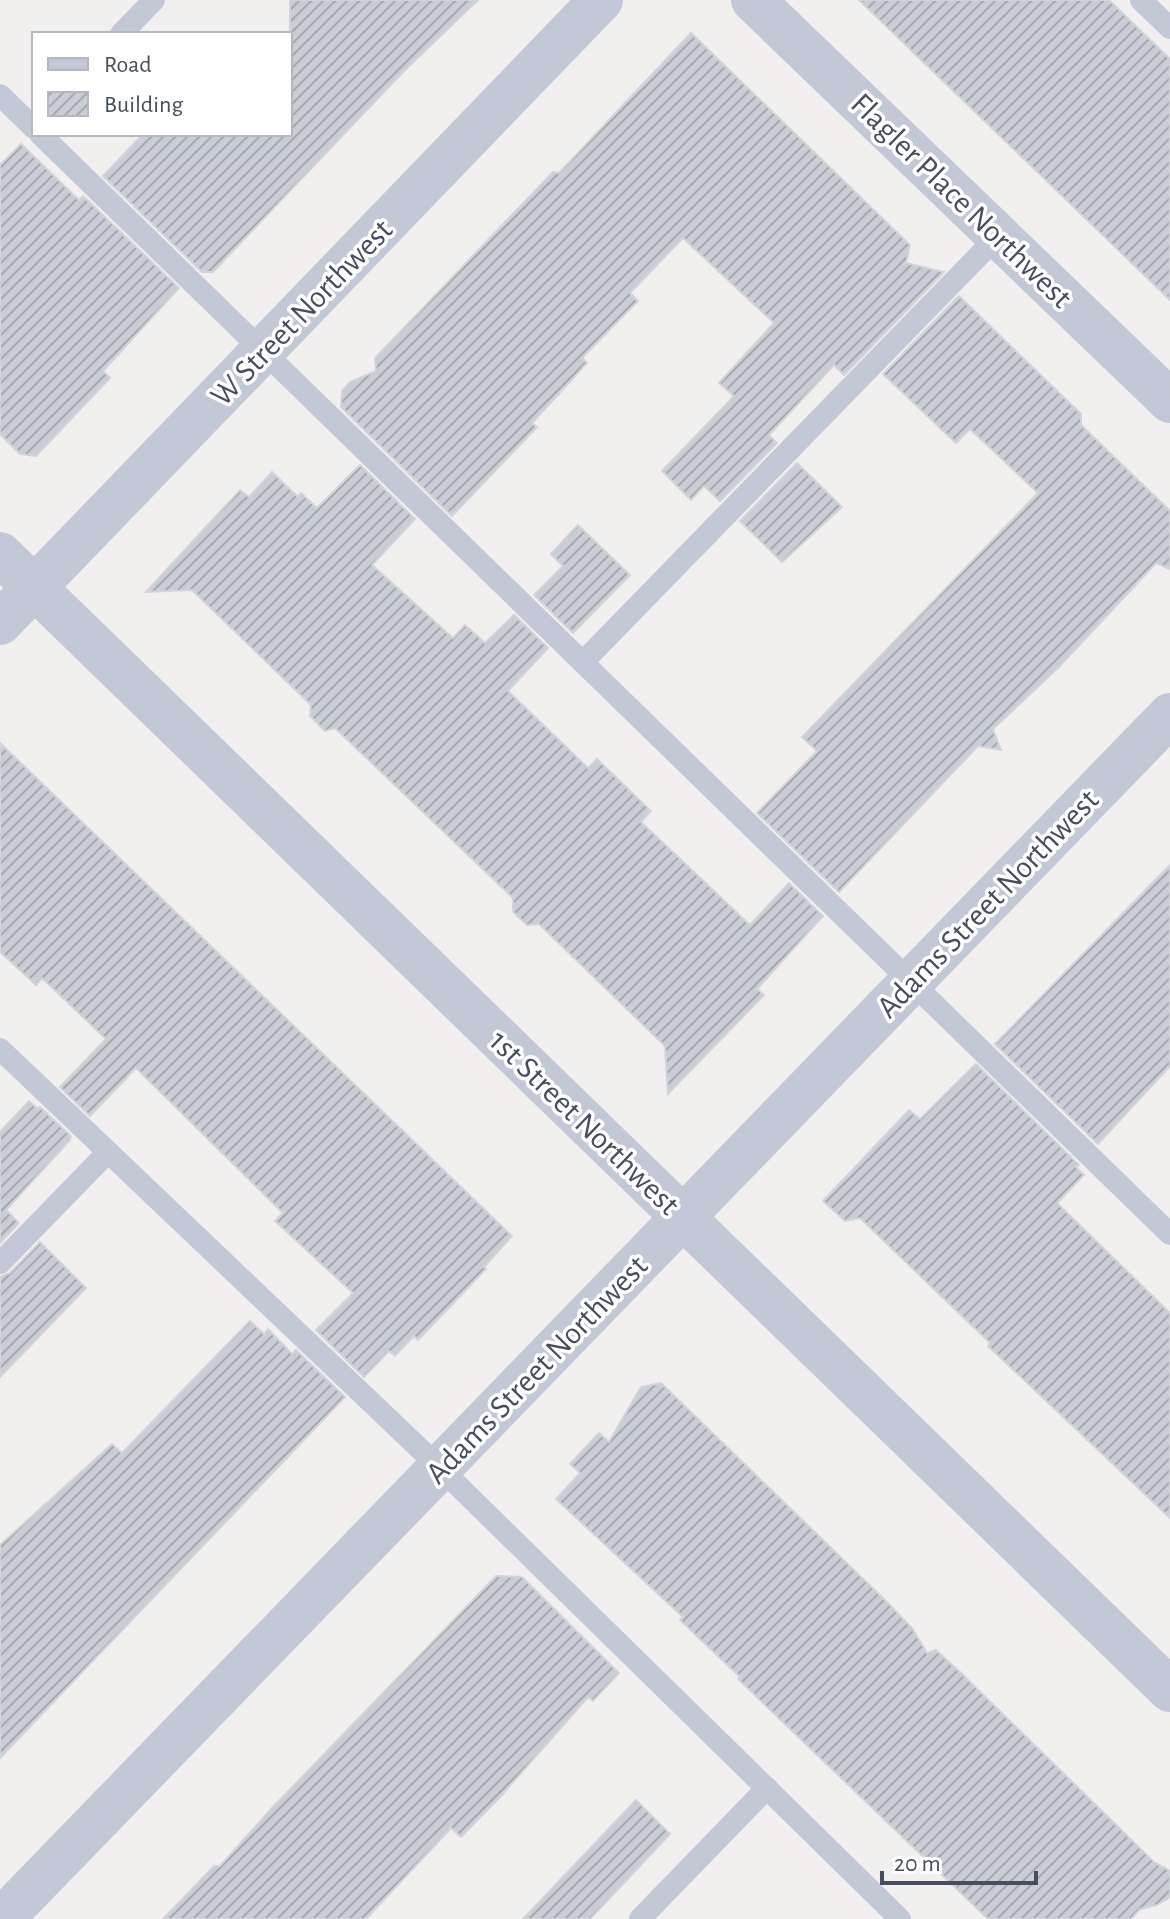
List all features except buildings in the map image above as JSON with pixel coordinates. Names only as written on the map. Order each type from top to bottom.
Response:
[{"type":"street","name":"W Street Northwest","points":[[0,623],[601,0]]},
{"type":"street","name":"Flagler Place Northwest","points":[[753,0],[1170,401]]},
{"type":"street","name":"1st Street Northwest","points":[[0,554],[1170,1690]]},
{"type":"street","name":"Adams Street Northwest","points":[[2,1919],[1170,715]]},
{"type":"lane","points":[[123,32],[154,0]]},
{"type":"lane","points":[[1141,0],[1170,28]]},
{"type":"lane","points":[[0,95],[32,125]]},
{"type":"lane","points":[[43,136],[1170,1234]]},
{"type":"lane","points":[[583,662],[999,235]]},
{"type":"lane","points":[[0,1049],[440,1468],[900,1919]]},
{"type":"lane","points":[[0,1263],[108,1152]]},
{"type":"lane","points":[[640,1919],[767,1788]]}]
